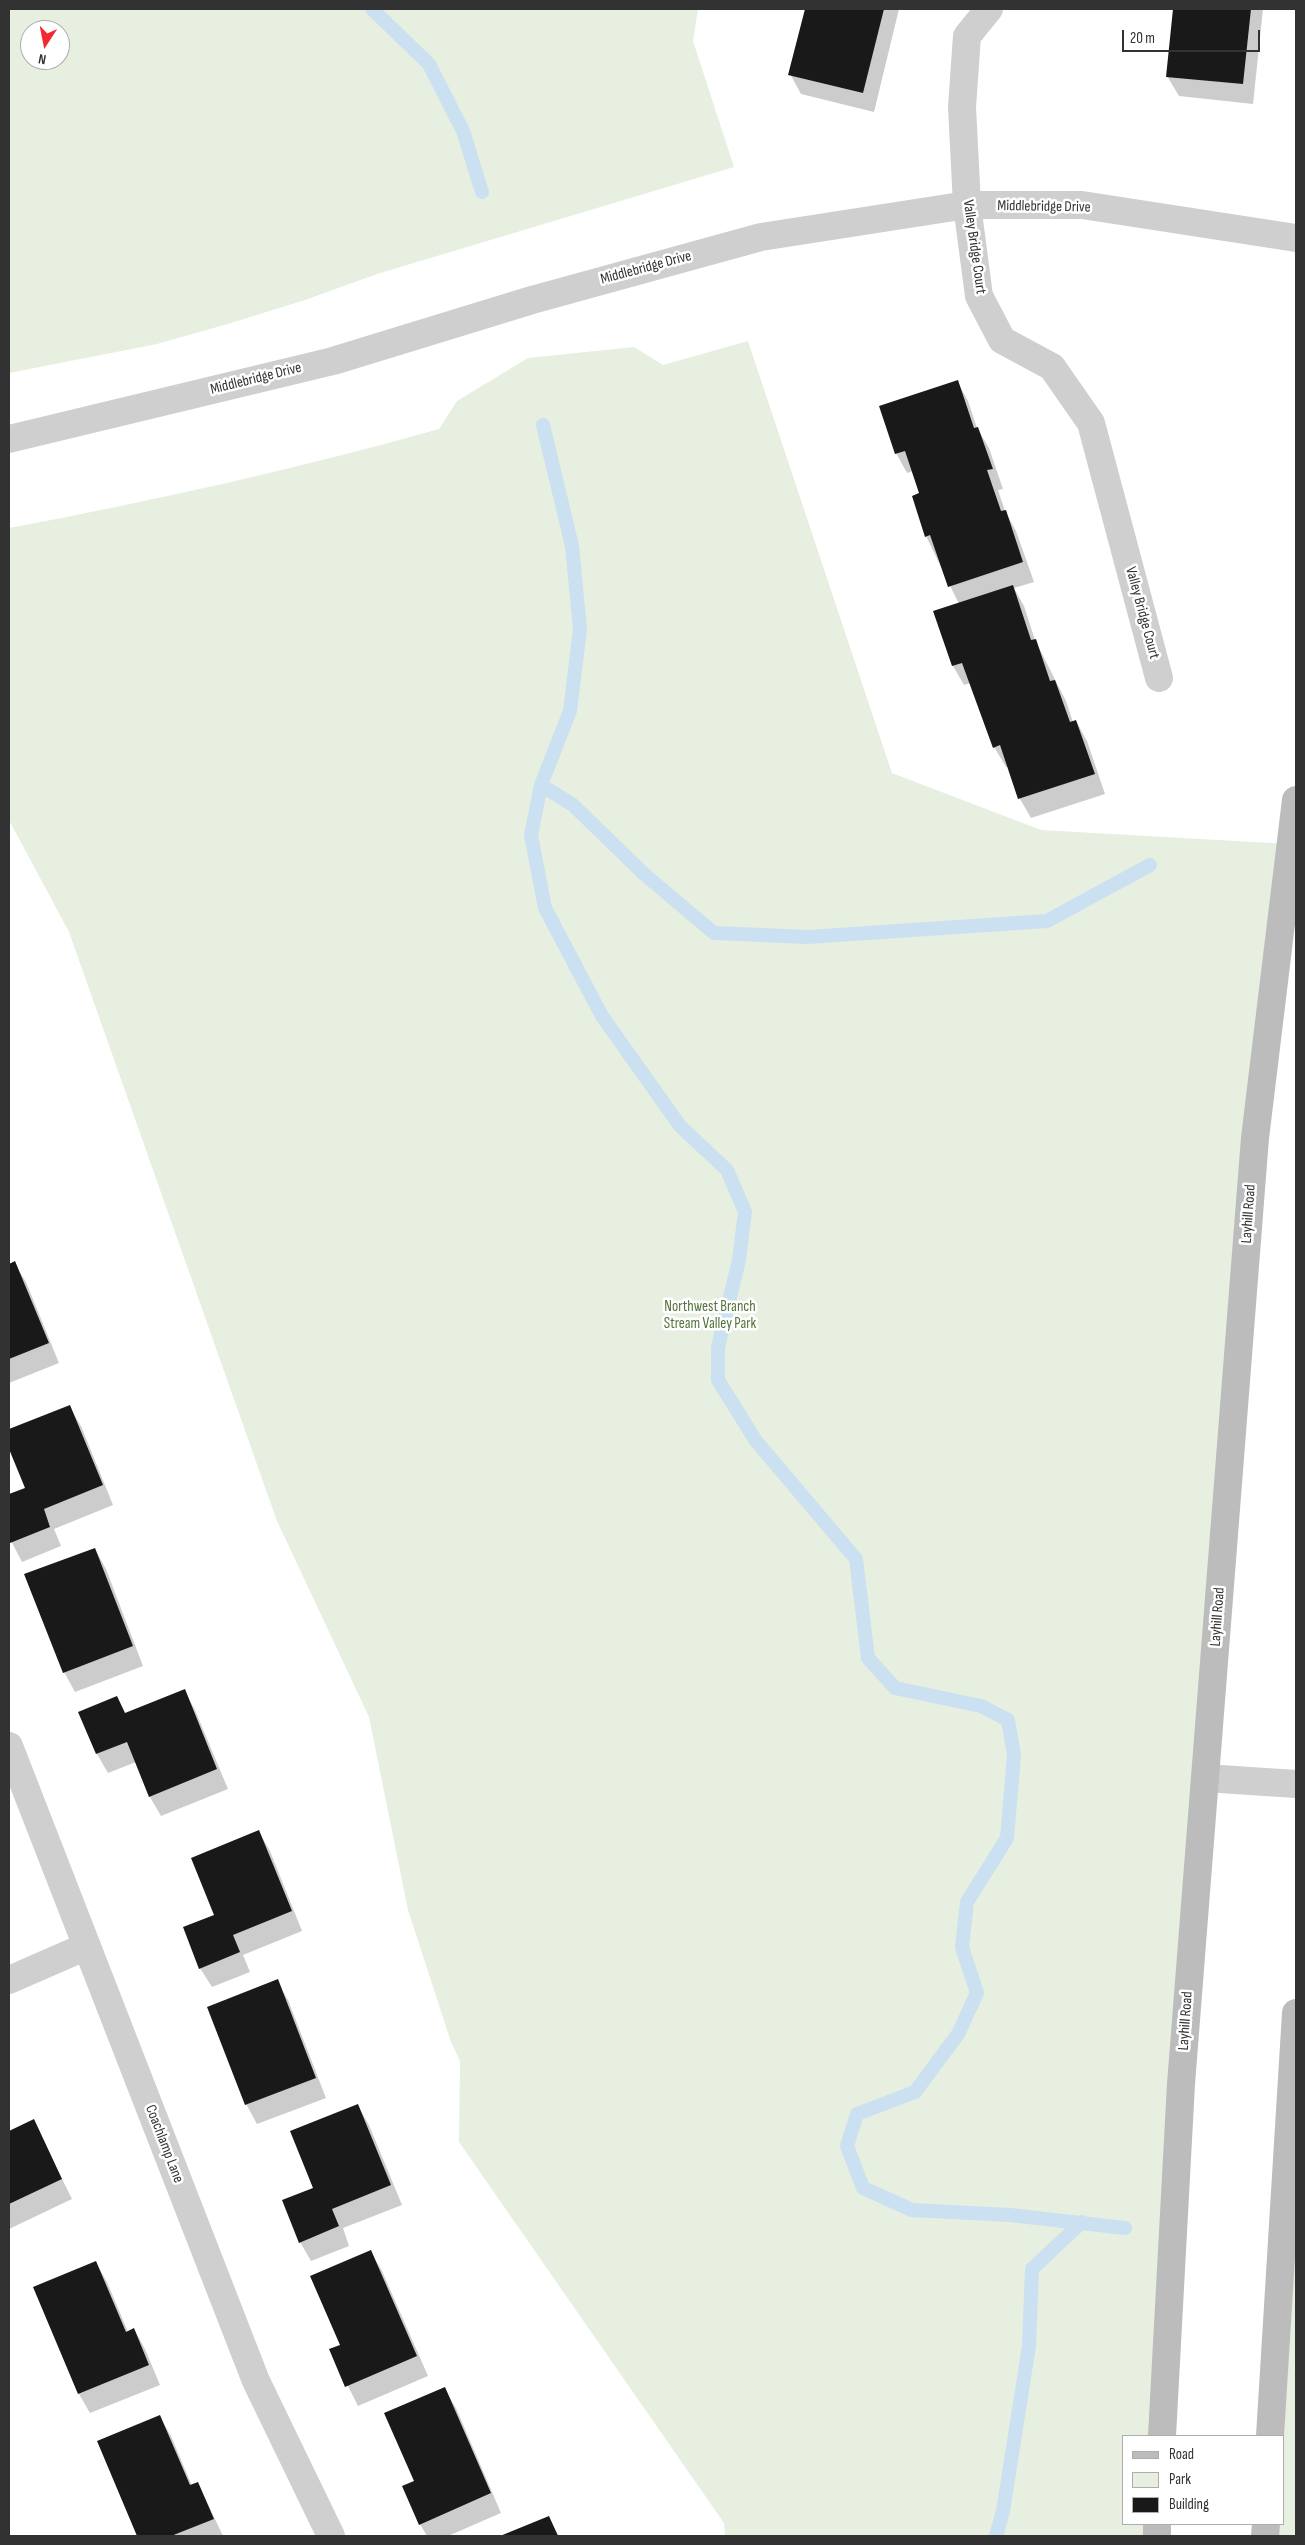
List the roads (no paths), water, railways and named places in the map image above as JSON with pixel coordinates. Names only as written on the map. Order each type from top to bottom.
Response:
[{"type":"main road","name":"Layhill Road","points":[[1162,2435],[1181,2084],[1255,1138],[1296,800]]},
{"type":"main road","points":[[1270,2435],[1296,2013]]},
{"type":"street","name":"Valley Bridge Court","points":[[989,9],[967,36],[962,107],[967,206],[979,296],[1002,340],[1052,367],[1091,423],[1159,678]]},
{"type":"street","name":"Middlebridge Drive","points":[[9,439],[333,361],[532,300],[761,237],[967,206],[1082,206],[1296,238]]},
{"type":"street","name":"Coachlamp Lane","points":[[9,1746],[256,2381],[331,2536]]},
{"type":"street","points":[[1205,1778],[1296,1784]]},
{"type":"street","points":[[9,1980],[87,1946]]},
{"type":"waterway","points":[[372,9],[429,64],[463,131],[482,192]]},
{"type":"waterway","points":[[543,425],[572,546],[580,629],[570,711],[541,785],[531,835],[545,908],[602,1016],[680,1126],[727,1170],[745,1212],[739,1260],[718,1347],[718,1380],[756,1441],[856,1559],[868,1658],[895,1688],[981,1706],[1008,1720],[1014,1755],[1007,1838],[967,1902],[962,1947],[977,1993],[958,2034],[915,2092],[857,2114],[847,2146],[863,2188],[912,2210],[1010,2215],[1125,2228]]},
{"type":"waterway","points":[[541,785],[573,805],[644,874],[714,933],[808,937],[1047,921],[1150,865]]},
{"type":"waterway","points":[[996,2536],[1003,2511],[1029,2346],[1032,2269],[1082,2222]]},
{"type":"park label","name":"Northwest Branch Stream Valley Park","points":[[710,1316]]}]
